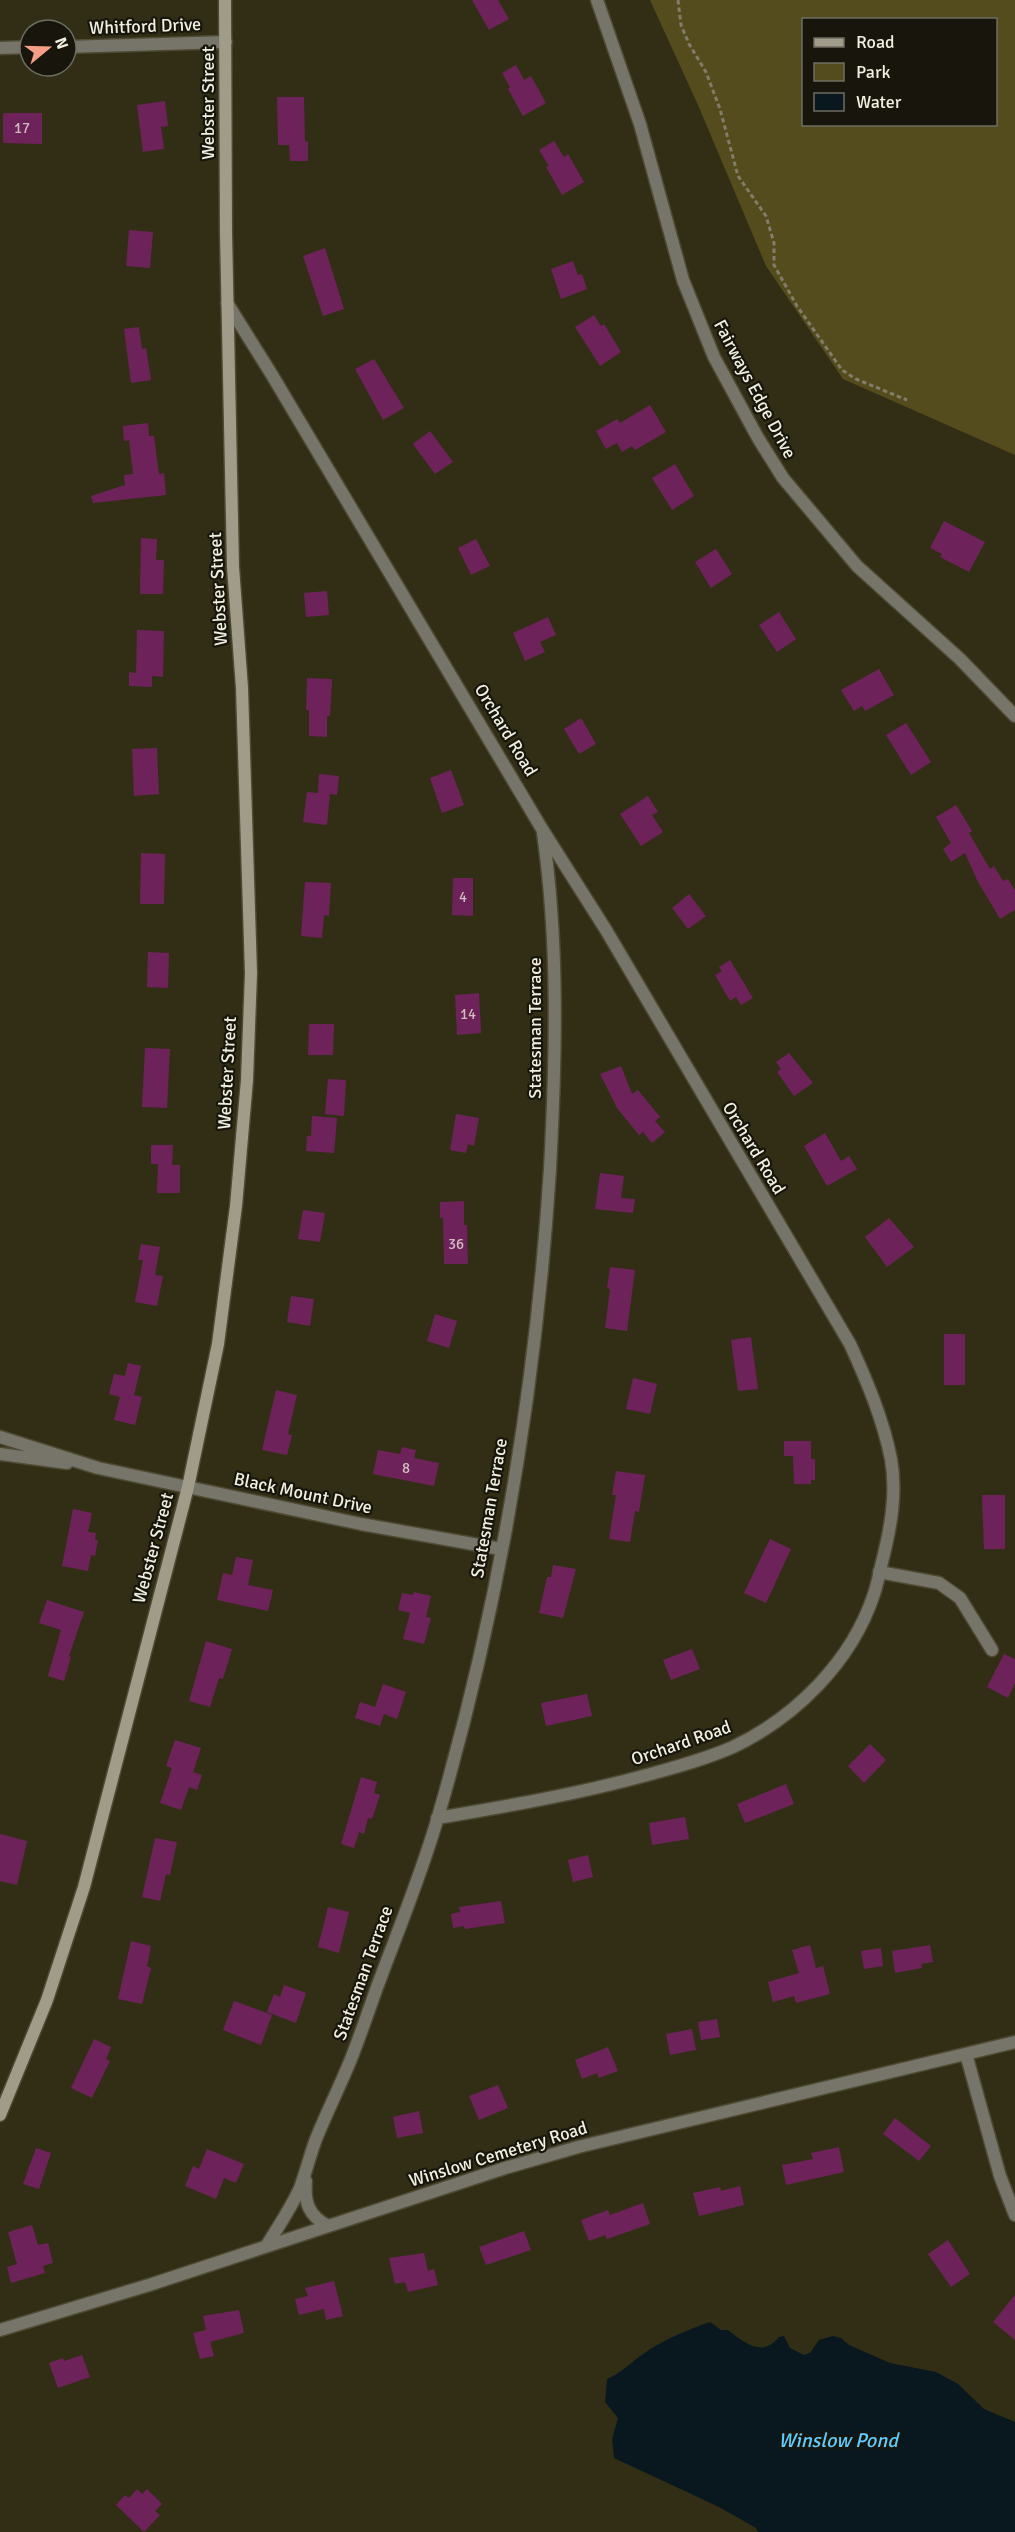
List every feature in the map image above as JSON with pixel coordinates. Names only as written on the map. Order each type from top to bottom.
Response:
[{"type":"street","name":"Webster Street","points":[[0,2115],[47,2000],[84,1887],[188,1487],[218,1344],[234,1217],[247,1080],[251,973],[242,688],[233,567],[227,303],[225,0]]},
{"type":"street","name":"Fairways Edge Drive","points":[[597,0],[640,124],[683,280],[714,357],[758,438],[783,478],[857,566],[960,659],[1015,716]]},
{"type":"street","name":"Whitford Drive","points":[[78,47],[226,42]]},
{"type":"street","points":[[0,48],[18,47]]},
{"type":"street","name":"Orchard Road","points":[[227,303],[327,465],[542,829],[606,930],[850,1344],[870,1389],[891,1460],[892,1519],[874,1594],[863,1619],[845,1650],[825,1677],[799,1704],[772,1726],[732,1747],[654,1773],[539,1801],[437,1818]]},
{"type":"street","name":"Statesman Terrace","points":[[267,2245],[300,2188],[307,2165],[355,2047],[437,1818],[483,1641],[501,1549],[534,1344],[546,1230],[553,1116],[556,1050],[555,992],[550,882],[542,829]]},
{"type":"street","name":"Black Mount Drive","points":[[0,1437],[98,1467],[361,1524],[501,1549]]},
{"type":"street","name":"Black Mount Drive","points":[[0,1454],[98,1467]]},
{"type":"street","points":[[879,1572],[939,1583],[960,1598],[992,1650]]},
{"type":"street","name":"Winslow Cemetery Road","points":[[0,2330],[59,2314],[505,2168],[578,2147],[1015,2042]]},
{"type":"street","points":[[966,2054],[1004,2188],[1015,2215]]},
{"type":"street","name":"Statesman Terrace","points":[[307,2165],[305,2193],[307,2204],[314,2217],[328,2226]]},
{"type":"path","points":[[678,0],[685,35],[706,72],[720,109],[738,176],[766,216],[774,243],[774,265],[797,306],[842,370],[856,379],[907,400]]},
{"type":"green space","points":[[650,0],[1015,0],[1015,455],[843,379],[766,266],[698,105]]},
{"type":"water","name":"Winslow Pond","points":[[710,2322],[754,2346],[766,2347],[784,2336],[790,2348],[804,2355],[810,2353],[819,2340],[833,2336],[841,2338],[849,2345],[890,2363],[936,2372],[958,2384],[984,2409],[1015,2422],[1015,2532],[758,2532],[756,2528],[719,2507],[614,2458],[612,2439],[618,2418],[605,2402],[607,2379],[658,2345]]},
{"type":"building","points":[[472,0],[498,0],[509,19],[489,30]]},
{"type":"building","points":[[516,65],[524,80],[531,76],[546,103],[523,116],[502,73]]},
{"type":"building","points":[[277,97],[304,97],[305,142],[308,141],[308,161],[290,161],[289,145],[278,145]]},
{"type":"building","points":[[165,101],[168,126],[161,127],[164,149],[143,152],[137,105]]},
{"type":"building","points":[[3,113],[42,113],[42,144],[3,143]]},
{"type":"building","points":[[554,141],[564,157],[568,154],[584,182],[562,195],[539,150]]},
{"type":"building","points":[[129,230],[153,232],[150,268],[126,266]]},
{"type":"building","points":[[325,248],[344,309],[323,316],[303,256]]},
{"type":"building","points":[[573,261],[578,275],[582,274],[587,289],[561,299],[551,269]]},
{"type":"building","points":[[594,315],[601,326],[604,324],[621,352],[600,366],[575,327]]},
{"type":"building","points":[[139,327],[142,349],[146,348],[151,380],[131,383],[124,329]]},
{"type":"building","points":[[374,359],[404,408],[383,420],[355,369]]},
{"type":"building","points":[[650,405],[666,432],[635,450],[632,446],[622,452],[617,443],[606,449],[596,431],[617,419],[620,423]]},
{"type":"building","points":[[148,423],[149,436],[154,436],[159,474],[164,473],[166,495],[93,503],[91,496],[125,485],[124,475],[133,474],[129,440],[124,441],[123,426]]},
{"type":"building","points":[[430,431],[453,462],[435,474],[413,444]]},
{"type":"building","points":[[675,464],[694,496],[672,510],[652,478]]},
{"type":"building","points":[[944,521],[985,542],[969,572],[940,557],[942,554],[930,548]]},
{"type":"building","points":[[141,538],[157,539],[156,560],[164,560],[163,594],[140,594]]},
{"type":"building","points":[[476,539],[490,566],[471,575],[458,548]]},
{"type":"building","points":[[716,549],[732,574],[711,588],[695,562]]},
{"type":"building","points":[[327,591],[329,615],[306,617],[304,593]]},
{"type":"building","points":[[779,612],[796,639],[777,652],[759,625]]},
{"type":"building","points":[[548,617],[556,635],[540,642],[545,652],[525,661],[513,633]]},
{"type":"building","points":[[137,630],[164,631],[163,677],[152,676],[152,687],[129,686],[129,672],[136,673]]},
{"type":"building","points":[[879,669],[894,695],[865,711],[862,706],[854,711],[841,690]]},
{"type":"building","points":[[307,678],[332,679],[330,716],[327,716],[327,737],[309,736],[309,710],[306,710]]},
{"type":"building","points":[[581,718],[596,744],[579,754],[564,729]]},
{"type":"building","points":[[906,723],[931,762],[911,775],[886,735]]},
{"type":"building","points":[[157,748],[159,794],[134,796],[132,749]]},
{"type":"building","points":[[451,770],[464,805],[442,813],[430,778]]},
{"type":"building","points":[[319,774],[339,776],[337,795],[330,794],[327,825],[303,822],[307,792],[318,793]]},
{"type":"building","points":[[648,796],[658,812],[652,815],[663,832],[641,846],[620,814]]},
{"type":"building","points":[[956,805],[972,831],[969,833],[990,869],[994,866],[1003,881],[1008,879],[1015,890],[1015,910],[1000,919],[977,880],[965,853],[951,862],[943,849],[951,843],[936,817]]},
{"type":"building","points":[[141,853],[165,854],[164,904],[140,904]]},
{"type":"building","points":[[453,878],[473,878],[473,916],[452,915]]},
{"type":"building","points":[[305,882],[331,883],[329,916],[324,915],[322,938],[301,936]]},
{"type":"building","points":[[689,894],[706,916],[688,929],[672,908]]},
{"type":"building","points":[[148,952],[169,953],[168,988],[147,987]]},
{"type":"building","points":[[730,960],[753,998],[741,1005],[736,997],[730,1001],[715,975],[722,971],[719,967]]},
{"type":"building","points":[[479,993],[481,1033],[457,1035],[455,995]]},
{"type":"building","points":[[309,1024],[334,1024],[333,1055],[308,1055]]},
{"type":"building","points":[[145,1048],[170,1049],[167,1108],[142,1107]]},
{"type":"building","points":[[789,1053],[813,1083],[794,1096],[777,1072],[781,1069],[776,1062]]},
{"type":"building","points":[[621,1066],[632,1094],[638,1090],[660,1117],[655,1121],[665,1132],[652,1143],[643,1132],[639,1135],[617,1108],[600,1074]]},
{"type":"building","points":[[328,1079],[346,1080],[344,1116],[325,1114]]},
{"type":"building","points":[[456,1114],[479,1118],[474,1146],[468,1144],[466,1153],[450,1150]]},
{"type":"building","points":[[312,1116],[337,1118],[334,1153],[306,1151],[307,1136],[311,1136]]},
{"type":"building","points":[[825,1133],[841,1161],[849,1156],[857,1169],[827,1186],[804,1146]]},
{"type":"building","points":[[151,1145],[173,1145],[172,1165],[180,1165],[180,1193],[157,1193],[158,1164],[151,1164]]},
{"type":"building","points":[[600,1173],[624,1176],[621,1198],[635,1199],[633,1213],[595,1209]]},
{"type":"building","points":[[464,1201],[468,1264],[444,1264],[443,1218],[440,1218],[440,1202]]},
{"type":"building","points":[[303,1210],[325,1213],[320,1242],[298,1239]]},
{"type":"building","points":[[889,1218],[914,1247],[887,1267],[865,1237]]},
{"type":"building","points":[[141,1244],[160,1247],[155,1275],[163,1276],[157,1306],[135,1302],[143,1260],[138,1260]]},
{"type":"building","points":[[610,1267],[635,1270],[627,1331],[605,1328]]},
{"type":"building","points":[[291,1296],[314,1299],[310,1326],[287,1322]]},
{"type":"building","points":[[435,1314],[457,1321],[449,1348],[427,1341]]},
{"type":"building","points":[[944,1334],[965,1334],[965,1385],[944,1385]]},
{"type":"building","points":[[751,1337],[758,1389],[738,1391],[731,1340]]},
{"type":"building","points":[[128,1363],[141,1366],[134,1395],[142,1397],[135,1425],[114,1420],[120,1397],[109,1394],[114,1374],[125,1376]]},
{"type":"building","points":[[633,1378],[657,1384],[650,1414],[626,1409]]},
{"type":"building","points":[[276,1390],[297,1395],[288,1434],[292,1435],[287,1455],[262,1450]]},
{"type":"building","points":[[784,1441],[811,1441],[811,1459],[815,1459],[815,1480],[811,1480],[811,1484],[794,1484],[793,1456],[784,1456]]},
{"type":"building","points":[[402,1447],[416,1450],[414,1458],[439,1463],[434,1486],[373,1474],[378,1450],[400,1454]]},
{"type":"building","points":[[616,1471],[645,1475],[639,1512],[635,1511],[630,1542],[609,1539],[616,1495],[612,1495]]},
{"type":"building","points":[[982,1495],[1005,1495],[1005,1549],[984,1549]]},
{"type":"building","points":[[73,1509],[92,1513],[88,1532],[96,1533],[95,1540],[98,1540],[95,1556],[91,1555],[88,1571],[62,1566]]},
{"type":"building","points":[[770,1539],[791,1549],[766,1603],[744,1593]]},
{"type":"building","points":[[236,1557],[253,1560],[248,1585],[273,1590],[268,1611],[217,1600],[223,1573],[232,1575]]},
{"type":"building","points":[[553,1565],[576,1569],[563,1618],[539,1613],[547,1577],[551,1577]]},
{"type":"building","points":[[414,1592],[431,1596],[426,1617],[431,1618],[424,1644],[403,1639],[410,1613],[398,1610],[402,1593],[413,1595]]},
{"type":"building","points":[[47,1600],[84,1612],[69,1656],[71,1657],[64,1681],[48,1676],[61,1630],[39,1623]]},
{"type":"building","points":[[206,1641],[232,1649],[223,1679],[219,1678],[210,1707],[189,1701]]},
{"type":"building","points":[[692,1649],[700,1669],[671,1680],[663,1660]]},
{"type":"building","points":[[1004,1654],[1015,1659],[1015,1683],[1008,1698],[987,1687]]},
{"type":"building","points":[[383,1684],[406,1692],[397,1719],[384,1714],[380,1726],[355,1718],[360,1702],[375,1707]]},
{"type":"building","points":[[587,1694],[592,1716],[546,1726],[541,1703]]},
{"type":"building","points":[[175,1740],[201,1748],[193,1772],[202,1775],[197,1790],[189,1787],[181,1810],[160,1803],[172,1768],[166,1766]]},
{"type":"building","points":[[870,1744],[886,1760],[864,1783],[848,1766]]},
{"type":"building","points":[[361,1777],[377,1782],[374,1793],[380,1795],[372,1819],[368,1818],[364,1834],[359,1832],[354,1848],[341,1844]]},
{"type":"building","points":[[786,1784],[794,1804],[745,1823],[737,1804]]},
{"type":"building","points":[[685,1817],[689,1839],[652,1845],[649,1823]]},
{"type":"building","points":[[0,1834],[27,1841],[17,1885],[0,1881]]},
{"type":"building","points":[[155,1838],[177,1842],[170,1875],[166,1874],[160,1901],[142,1897]]},
{"type":"building","points":[[588,1855],[593,1877],[573,1882],[568,1860]]},
{"type":"building","points":[[501,1901],[505,1923],[465,1929],[464,1926],[453,1928],[451,1914],[460,1912],[459,1907]]},
{"type":"building","points":[[328,1907],[349,1912],[339,1953],[318,1947]]},
{"type":"building","points":[[131,1941],[151,1946],[147,1966],[151,1968],[142,2004],[118,1999]]},
{"type":"building","points":[[810,1945],[816,1968],[823,1966],[830,1994],[796,2003],[794,1996],[773,2002],[768,1982],[799,1973],[792,1950]]},
{"type":"building","points":[[930,1945],[933,1962],[921,1964],[922,1968],[895,1973],[892,1951]]},
{"type":"building","points":[[881,1948],[883,1966],[864,1969],[861,1951]]},
{"type":"building","points":[[284,1985],[306,1993],[296,2023],[267,2012],[274,1994],[280,1997]]},
{"type":"building","points":[[234,2001],[272,2015],[261,2045],[223,2030]]},
{"type":"building","points":[[717,2019],[720,2037],[701,2040],[698,2022]]},
{"type":"building","points":[[692,2029],[696,2050],[670,2055],[666,2034]]},
{"type":"building","points":[[94,2039],[111,2047],[106,2059],[110,2061],[92,2098],[71,2088]]},
{"type":"building","points":[[608,2047],[618,2071],[599,2078],[597,2073],[582,2079],[575,2060]]},
{"type":"building","points":[[498,2085],[508,2108],[479,2120],[469,2096]]},
{"type":"building","points":[[419,2111],[423,2133],[397,2138],[393,2117]]},
{"type":"building","points":[[895,2118],[931,2146],[919,2161],[883,2134]]},
{"type":"building","points":[[839,2147],[844,2172],[786,2185],[782,2165],[813,2159],[811,2153]]},
{"type":"building","points":[[36,2148],[51,2153],[39,2189],[23,2184]]},
{"type":"building","points":[[207,2149],[244,2164],[236,2183],[224,2178],[216,2199],[185,2186],[193,2166],[199,2169]]},
{"type":"building","points":[[740,2186],[744,2205],[699,2216],[693,2193],[720,2187],[721,2191]]},
{"type":"building","points":[[643,2203],[650,2224],[607,2239],[605,2235],[589,2241],[581,2220],[608,2210],[610,2215]]},
{"type":"building","points":[[32,2225],[38,2245],[48,2243],[53,2263],[43,2266],[45,2273],[11,2283],[7,2267],[17,2264],[8,2232]]},
{"type":"building","points":[[524,2231],[531,2250],[486,2265],[479,2247]]},
{"type":"building","points":[[948,2240],[970,2274],[951,2287],[928,2254]]},
{"type":"building","points":[[424,2253],[428,2271],[434,2269],[438,2285],[408,2292],[405,2282],[395,2284],[389,2258]]},
{"type":"building","points":[[334,2281],[343,2316],[326,2320],[324,2309],[299,2315],[295,2299],[308,2296],[305,2288]]},
{"type":"building","points":[[1015,2295],[1015,2340],[993,2322]]},
{"type":"building","points":[[239,2310],[244,2333],[210,2342],[214,2356],[200,2359],[193,2333],[206,2330],[203,2316]]},
{"type":"building","points":[[82,2355],[90,2377],[58,2388],[49,2363]]},
{"type":"building","points":[[137,2489],[142,2494],[147,2489],[162,2504],[155,2511],[160,2515],[144,2532],[116,2505],[125,2495],[129,2498]]}]
